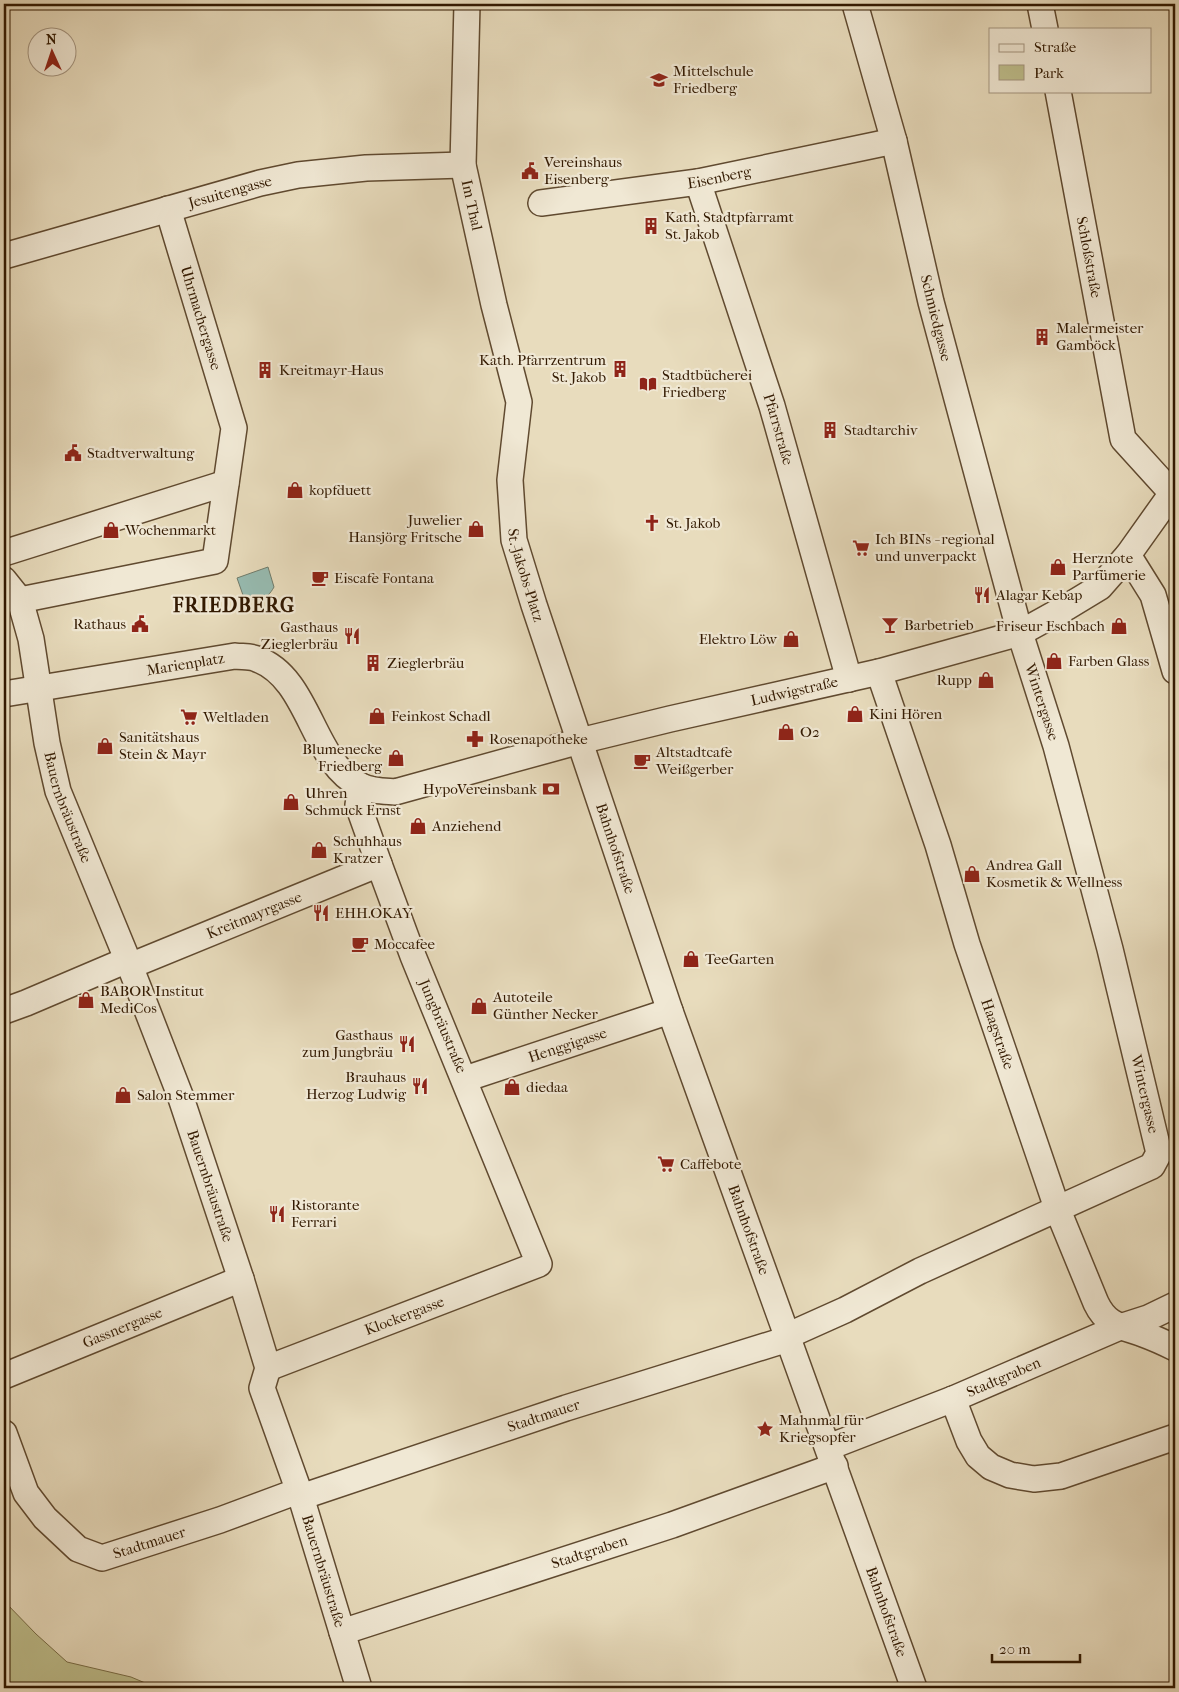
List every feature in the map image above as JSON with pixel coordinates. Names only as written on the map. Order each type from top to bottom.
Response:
[{"type":"street","name":"Im Thal","points":[[467,4],[463,166],[519,402]]},
{"type":"street","name":"Schmiedgasse","points":[[854,4],[894,141],[931,302],[1020,633]]},
{"type":"street","points":[[1040,4],[1045,28]]},
{"type":"street","name":"Schloßstraße","points":[[1058,92],[1123,439],[1174,491]]},
{"type":"street","name":"Eisenberg","points":[[541,203],[698,182],[894,141]]},
{"type":"street","name":"Jesuitengasse","points":[[4,256],[260,183],[298,175],[366,168],[463,166]]},
{"type":"street","name":"Pfarrstraße","points":[[698,182],[772,406],[849,678]]},
{"type":"street","name":"Uhrmachergasse","points":[[168,209],[234,428],[226,483]]},
{"type":"street","name":"St.-Jakobs-Platz","points":[[519,402],[510,480],[514,540],[534,606],[580,741]]},
{"type":"street","points":[[4,553],[226,483],[215,561],[20,600]]},
{"type":"street","name":"Ludwigstraße","points":[[361,786],[375,791],[395,792],[670,718],[879,672],[1020,633],[1100,586],[1128,555],[1174,491]]},
{"type":"street","points":[[1128,555],[1152,595],[1175,670]]},
{"type":"street","points":[[4,580],[20,600],[32,639],[40,689]]},
{"type":"street","name":"Wintergasse","points":[[788,1337],[920,1271],[1152,1166],[1159,1153],[1110,950],[1059,756],[1020,633]]},
{"type":"street","name":"Marienplatz","points":[[4,694],[235,656],[257,658],[279,671],[298,697],[330,756],[345,774],[361,786]]},
{"type":"street","name":"Haagstraße","points":[[879,672],[1057,1208],[1101,1314],[1120,1327],[1143,1334],[1175,1348]]},
{"type":"street","name":"Bauernbräustraße","points":[[40,689],[47,743],[58,792],[180,1095],[241,1279],[268,1368],[262,1388],[299,1494],[360,1688]]},
{"type":"street","name":"Bahnhofstraße","points":[[580,741],[670,1011],[914,1688]]},
{"type":"street","name":"Jungbräustraße","points":[[361,786],[358,806],[413,956],[465,1079],[539,1264]]},
{"type":"street","name":"Kreitmayrgasse","points":[[4,1011],[379,864]]},
{"type":"street","name":"Henggigasse","points":[[465,1079],[670,1011]]},
{"type":"street","name":"Klockergasse","points":[[268,1368],[539,1264]]},
{"type":"street","name":"Gassnergasse","points":[[4,1376],[241,1279]]},
{"type":"street","name":"Stadtgraben","points":[[342,1632],[672,1525],[832,1457],[953,1399],[1175,1305]]},
{"type":"street","name":"Stadtmauer","points":[[4,1433],[26,1493],[36,1506],[78,1548],[102,1558],[788,1337]]},
{"type":"street","points":[[953,1399],[969,1440],[978,1456],[991,1467],[1010,1475],[1034,1480],[1060,1476],[1175,1437]]},
{"type":"green space","points":[[4,1601],[67,1662],[131,1677],[157,1688],[25,1688],[4,1682]]},
{"type":"water","points":[[268,567],[274,587],[268,595],[258,600],[244,598],[237,578]]},
{"type":"place","name":"Mittelschule Friedberg","points":[[659,80]]},
{"type":"place","name":"Vereinshaus Eisenberg","points":[[530,171]]},
{"type":"place","name":"Kath. Stadtpfarramt St. Jakob","points":[[651,226]]},
{"type":"place","name":"Malermeister Gamböck","points":[[1042,337]]},
{"type":"place","name":"Kath. Pfarrzentrum St. Jakob","points":[[620,369]]},
{"type":"place","name":"Kreitmayr-Haus","points":[[265,370]]},
{"type":"place","name":"Stadtbücherei Friedberg","points":[[648,384]]},
{"type":"place","name":"Stadtarchiv","points":[[830,430]]},
{"type":"place","name":"Stadtverwaltung","points":[[73,453]]},
{"type":"place","name":"kopfduett","points":[[295,490]]},
{"type":"place","name":"St. Jakob","points":[[652,523]]},
{"type":"place","name":"Juwelier Hansjörg Fritsche","points":[[476,529]]},
{"type":"place","name":"Wochenmarkt","points":[[111,530]]},
{"type":"place","name":"Ich BINs - regional und unverpackt","points":[[861,548]]},
{"type":"place","name":"Herznote Parfümerie","points":[[1058,567]]},
{"type":"place","name":"Eiscafe Fontana","points":[[320,578]]},
{"type":"place","name":"Alagar Kebap","points":[[982,595]]},
{"type":"place","name":"Rathaus","points":[[140,624]]},
{"type":"place","name":"Barbetrieb","points":[[890,625]]},
{"type":"place","name":"Friseur Eschbach","points":[[1119,626]]},
{"type":"place","name":"Gasthaus Zieglerbräu","points":[[352,636]]},
{"type":"place","name":"Elektro Löw","points":[[791,639]]},
{"type":"place","name":"Farben Glass","points":[[1054,661]]},
{"type":"place","name":"Zieglerbräu","points":[[373,663]]},
{"type":"place","name":"Rupp","points":[[986,680]]},
{"type":"place","name":"Kini Hören","points":[[855,714]]},
{"type":"place","name":"Feinkost Schadl","points":[[377,716]]},
{"type":"place","name":"Weltladen","points":[[189,717]]},
{"type":"place","name":"O2","points":[[786,732]]},
{"type":"place","name":"Rosenapotheke","points":[[475,739]]},
{"type":"place","name":"Sanitätshaus Stein & Mayr","points":[[105,746]]},
{"type":"place","name":"Blumenecke Friedberg","points":[[396,758]]},
{"type":"place","name":"Altstadtcafe Weißgerber","points":[[642,761]]},
{"type":"place","name":"HypoVereinsbank","points":[[551,789]]},
{"type":"place","name":"Uhren Schmuck Ernst","points":[[291,802]]},
{"type":"place","name":"Anziehend","points":[[418,826]]},
{"type":"place","name":"Schuhhaus Kratzer","points":[[319,850]]},
{"type":"place","name":"Andrea Gall Kosmetik & Wellness","points":[[972,874]]},
{"type":"place","name":"EHH.OKAY","points":[[321,913]]},
{"type":"place","name":"Moccafee","points":[[360,944]]},
{"type":"place","name":"TeeGarten","points":[[691,959]]},
{"type":"place","name":"BABOR Institut MediCos","points":[[86,1000]]},
{"type":"place","name":"Autoteile Günther Necker","points":[[479,1006]]},
{"type":"place","name":"Gasthaus zum Jungbräu","points":[[407,1044]]},
{"type":"place","name":"Brauhaus Herzog Ludwig","points":[[420,1086]]},
{"type":"place","name":"diedaa","points":[[512,1087]]},
{"type":"place","name":"Salon Stemmer","points":[[123,1095]]},
{"type":"place","name":"Caffebote","points":[[666,1164]]},
{"type":"place","name":"Ristorante Ferrari","points":[[277,1214]]},
{"type":"place","name":"Mahnmal für Kriegsopfer","points":[[765,1429]]},
{"type":"district","name":"FRIEDBERG","points":[[234,605]]}]
